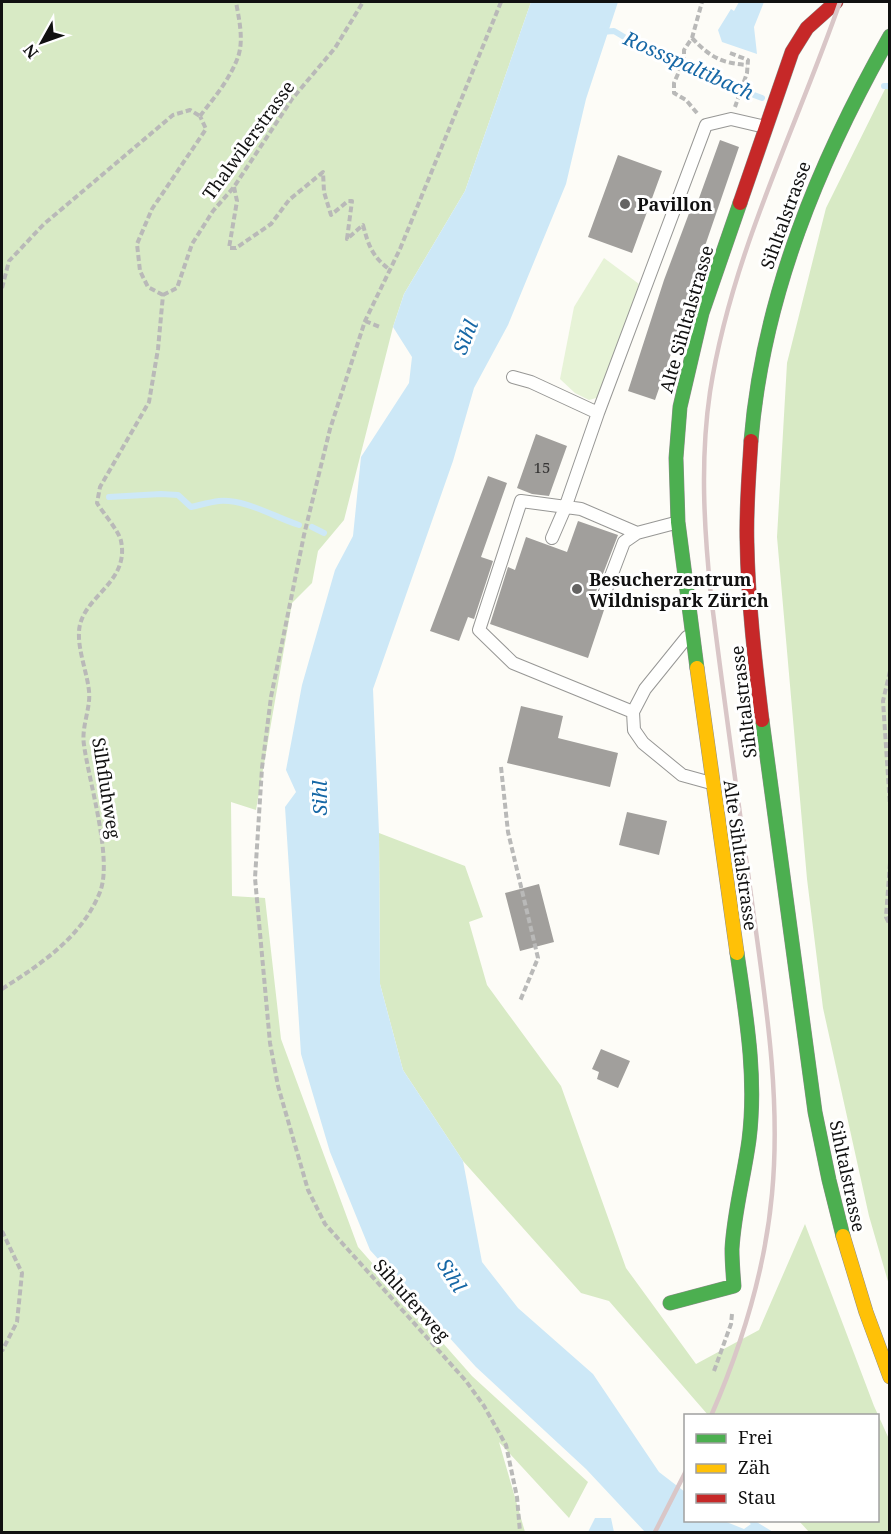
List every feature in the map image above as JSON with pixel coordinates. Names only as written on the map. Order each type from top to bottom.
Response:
[{"type":"street","name":"Alte Sihltalstrasse","points":[[734,1286],[732,1250],[738,1198],[749,1140],[752,1092],[749,1035],[712,783],[678,522],[677,438],[680,407],[702,313],[792,52],[807,28],[836,2]]},
{"type":"street","name":"Sihltalstrasse","points":[[889,33],[829,150],[808,198],[783,271],[768,328],[754,410],[748,472],[747,534],[755,664],[815,1112],[823,1158],[842,1235],[858,1291],[890,1377]]},
{"type":"street","points":[[670,1304],[734,1286]]},
{"type":"lane","points":[[552,538],[706,125],[731,119],[766,127]]},
{"type":"lane","points":[[513,377],[531,382],[598,413]]},
{"type":"lane","points":[[633,712],[513,663],[479,630],[521,501],[582,509],[637,533]]},
{"type":"lane","points":[[602,600],[624,542],[637,533],[678,522]]},
{"type":"lane","points":[[692,632],[645,690],[633,712],[634,730],[642,743],[682,775],[712,783]]},
{"type":"path","points":[[200,116],[220,89],[238,56],[241,25],[236,2]]},
{"type":"path","name":"Thalwilerstrasse","points":[[163,295],[177,288],[192,244],[213,211],[234,187],[291,99],[335,48],[363,2]]},
{"type":"path","name":"Sihluferweg","points":[[501,2],[390,270],[365,321],[330,429],[304,535],[271,697],[262,768],[255,878],[264,997],[278,1086],[308,1190],[325,1224],[466,1381],[484,1406],[506,1445],[517,1497],[520,1533]]},
{"type":"path","points":[[702,2],[692,38],[684,50],[684,60],[674,83],[674,93],[686,100],[706,125]]},
{"type":"path","points":[[692,38],[714,58],[729,64],[747,65]]},
{"type":"path","points":[[730,53],[748,60],[747,73],[735,107]]},
{"type":"path","points":[[2,288],[9,261],[44,224],[173,115],[190,110],[200,116],[206,129],[152,209],[137,244],[140,271],[148,287],[163,295]]},
{"type":"path","points":[[234,187],[237,201],[229,249],[236,248],[270,224],[289,200],[323,172],[324,192],[331,215],[348,201],[352,201],[347,239],[363,225],[370,250],[378,261],[390,270]]},
{"type":"path","name":"Silhfluhweg","points":[[2,989],[42,963],[80,927],[101,891],[105,862],[83,741],[89,693],[79,632],[83,616],[116,576],[122,561],[121,540],[97,503],[100,487],[149,402],[158,349],[163,295]]},
{"type":"path","points":[[365,321],[380,327]]},
{"type":"path","points":[[890,671],[883,701],[890,806]]},
{"type":"path","points":[[501,767],[508,832],[538,958],[520,1001]]},
{"type":"path","points":[[890,863],[886,917],[890,925]]},
{"type":"path","points":[[2,1231],[22,1273],[17,1322],[2,1351]]},
{"type":"path","points":[[714,1371],[731,1324],[734,1286]]},
{"type":"green space","points":[[2,2],[531,2],[465,191],[404,294],[393,327],[344,520],[318,551],[312,583],[292,603],[256,810],[231,802],[232,896],[265,898],[281,1039],[358,1247],[472,1376],[588,1482],[569,1518],[499,1442],[525,1532],[2,1532]]},
{"type":"green space","points":[[889,81],[889,1285],[869,1216],[823,1008],[807,879],[777,537],[787,363],[826,208]]},
{"type":"green space","points":[[604,258],[639,284],[600,397],[589,400],[575,393],[560,379],[574,307]]},
{"type":"green space","points":[[379,833],[465,866],[483,917],[469,922],[487,985],[561,1086],[626,1268],[696,1364],[759,1330],[805,1224],[878,1414],[707,1414],[609,1301],[581,1293],[463,1161],[403,1070],[380,984]]},
{"type":"green space","points":[[879,1417],[889,1439],[889,1532],[809,1532],[800,1522],[879,1522]]},
{"type":"water","name":"Sihl","points":[[531,2],[618,2],[586,99],[566,184],[508,325],[474,388],[453,461],[373,689],[379,833],[380,984],[403,1070],[463,1161],[482,1262],[518,1308],[593,1374],[659,1472],[684,1491],[684,1522],[726,1522],[744,1529],[751,1524],[748,1522],[757,1522],[773,1532],[645,1532],[586,1469],[476,1367],[370,1250],[330,1152],[301,1054],[285,807],[296,792],[286,770],[302,685],[335,570],[353,536],[361,457],[409,383],[412,357],[393,327],[404,294],[465,191]]},
{"type":"water","points":[[739,2],[764,2],[754,27],[757,54],[722,42],[718,30],[731,9],[734,11]]},
{"type":"water","points":[[595,1518],[611,1518],[614,1532],[588,1532]]},
{"type":"building","points":[[720,140],[739,147],[655,400],[628,391],[664,280],[694,200],[698,201]]},
{"type":"building","name":"Pavillon","points":[[618,155],[662,171],[632,253],[588,237]]},
{"type":"building","points":[[536,434],[567,446],[549,496],[532,494],[517,488]]},
{"type":"building","points":[[488,476],[507,483],[481,557],[493,561],[474,619],[468,617],[459,641],[430,631]]},
{"type":"building","name":"Besucherzentrum Wildnispark Zürich","points":[[578,521],[618,535],[594,597],[596,606],[605,607],[588,658],[490,624],[508,567],[515,570],[526,537],[567,552]]},
{"type":"building","points":[[521,706],[563,716],[558,738],[618,753],[610,787],[507,763]]},
{"type":"building","points":[[627,812],[667,821],[659,855],[619,845]]},
{"type":"building","points":[[539,884],[554,942],[520,951],[505,893]]},
{"type":"building","points":[[601,1049],[630,1061],[618,1088],[597,1079],[599,1072],[592,1069]]},
{"type":"waterway","name":"Rossspaltibach","points":[[601,32],[614,31],[651,53],[687,65],[698,74],[762,98]]},
{"type":"waterway","name":"Rossspaltibach","points":[[884,86],[890,86]]},
{"type":"waterway","points":[[109,497],[178,495],[191,507],[216,501],[229,501],[250,506],[299,525]]},
{"type":"waterway","points":[[312,527],[324,533]]},
{"type":"railway","points":[[712,1414],[733,1362],[758,1279],[769,1223],[775,1123],[767,1016],[711,596],[704,494],[707,418],[720,341],[748,243],[840,2]]},
{"type":"railway","points":[[655,1532],[684,1475]]},
{"type":"traffic: fast","points":[[751,441],[768,334],[798,231],[840,132],[890,36]]},
{"type":"traffic: fast","points":[[697,668],[678,522],[676,458],[680,407],[702,313],[740,203]]},
{"type":"traffic: fast","points":[[762,720],[815,1112],[843,1236]]},
{"type":"traffic: fast","points":[[670,1303],[734,1286],[733,1235],[749,1140],[752,1093],[749,1046],[737,953]]},
{"type":"traffic: slow","points":[[697,668],[737,953]]},
{"type":"traffic: slow","points":[[843,1236],[866,1312],[890,1377]]},
{"type":"traffic: jam","points":[[740,203],[792,52],[807,28],[836,2]]},
{"type":"traffic: jam","points":[[751,441],[747,517],[748,564],[752,631],[762,720]]},
{"type":"place","name":"Pavillon","points":[[625,204]]},
{"type":"place","name":"Besucherzentrum Wildnispark Zürich","points":[[577,589]]}]
